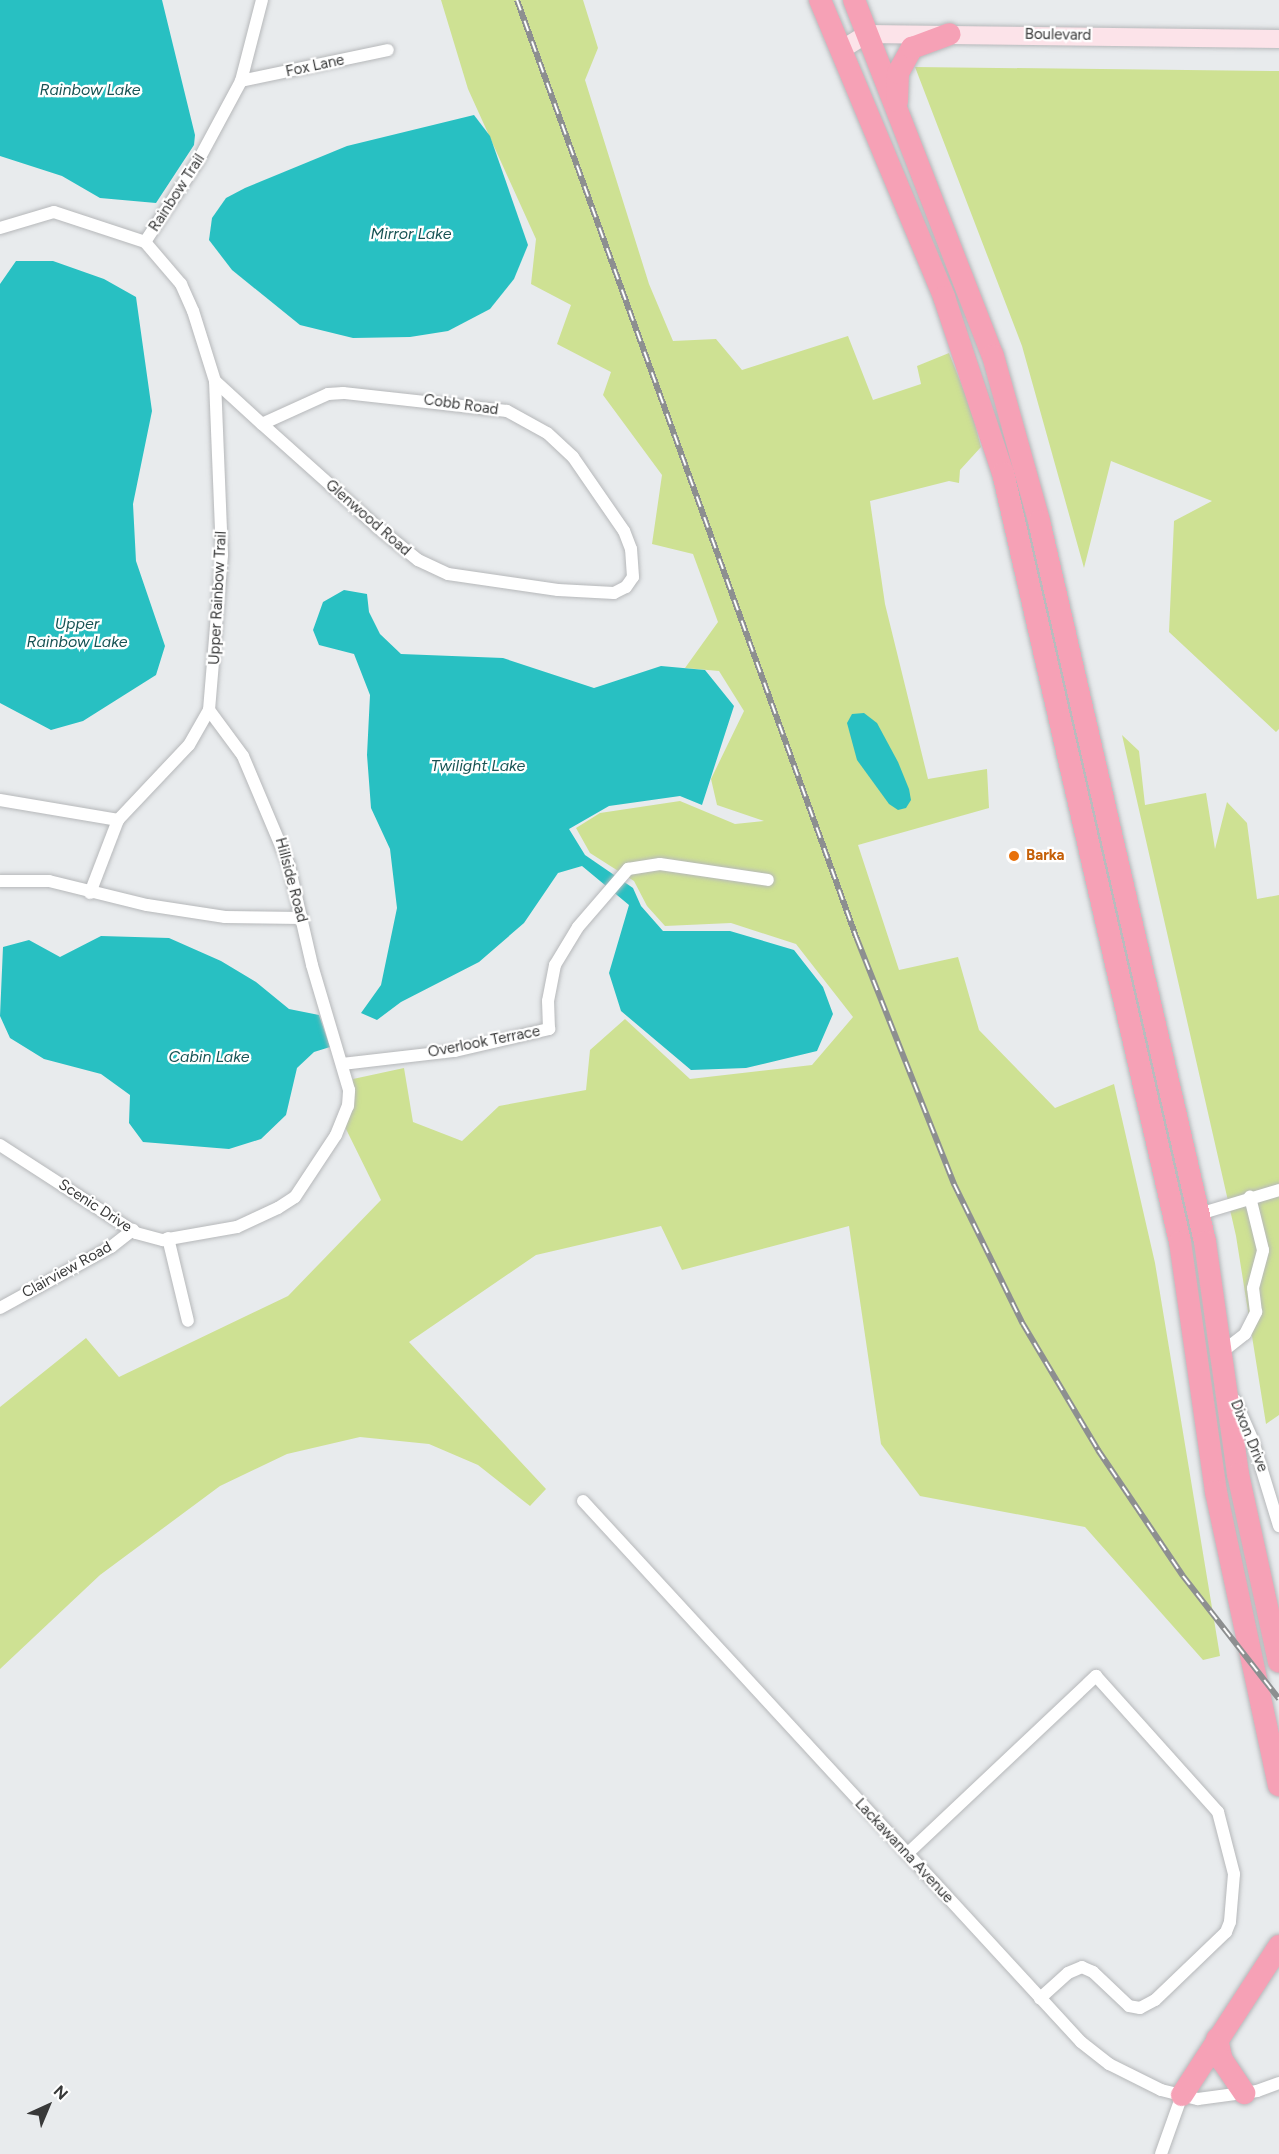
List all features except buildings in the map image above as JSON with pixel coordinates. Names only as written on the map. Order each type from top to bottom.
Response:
[{"type":"highway","points":[[820,0],[944,297],[1003,473],[1178,1230],[1216,1492],[1279,1785]]},
{"type":"highway","points":[[854,0],[897,105],[998,372],[1039,521],[1199,1214],[1227,1383],[1240,1486],[1279,1662]]},
{"type":"highway","points":[[897,105],[898,73],[912,48],[950,34]]},
{"type":"highway","points":[[1182,2095],[1279,1946]]},
{"type":"highway","points":[[1217,2039],[1222,2060],[1244,2093]]},
{"type":"main road","points":[[841,50],[867,34]]},
{"type":"main road","name":"Boulevard","points":[[867,34],[1279,39]]},
{"type":"street","name":"Rainbow Trail","points":[[2,230],[35,215],[54,212],[145,242],[213,134],[242,81],[262,0]]},
{"type":"street","name":"Fox Lane","points":[[242,81],[388,50]]},
{"type":"street","name":"Upper Rainbow Trail","points":[[118,820],[189,745],[209,710],[222,566],[215,381],[194,311],[181,284],[145,242]]},
{"type":"street","name":"Glenwood Road","points":[[215,381],[377,527],[418,560],[448,574],[558,590],[614,592],[625,588]]},
{"type":"street","name":"Cobb Road","points":[[262,424],[328,394],[343,393],[491,408],[528,421],[573,457],[624,531],[634,564],[633,577],[625,588]]},
{"type":"street","name":"Hillside Road","points":[[209,710],[243,756],[279,833],[342,1064]]},
{"type":"street","points":[[0,800],[118,820],[90,893]]},
{"type":"street","name":"Overlook Terrace","points":[[342,1064],[455,1051],[549,1029],[550,981],[555,965],[578,927],[628,869],[660,864],[768,880]]},
{"type":"street","points":[[0,881],[49,881],[90,893],[225,917],[302,918]]},
{"type":"street","name":"Scenic Drive","points":[[0,1145],[133,1230],[168,1238],[237,1227],[295,1197],[331,1144],[348,1106],[349,1090],[342,1064]]},
{"type":"street","points":[[1199,1214],[1279,1190]]},
{"type":"street","points":[[1222,1353],[1245,1334],[1256,1312],[1252,1288],[1263,1250],[1250,1197]]},
{"type":"street","name":"Clairview Road","points":[[0,1308],[111,1247],[133,1230]]},
{"type":"street","points":[[168,1238],[188,1321]]},
{"type":"street","name":"Dixon Drive","points":[[1227,1383],[1253,1441],[1279,1526]]},
{"type":"street","name":"Lackawanna Avenue","points":[[583,1501],[1081,2042],[1109,2064],[1161,2090],[1198,2099],[1244,2093],[1279,2083]]},
{"type":"street","points":[[907,1854],[1096,1676],[1218,1812],[1234,1874],[1230,1922],[1226,1932],[1155,2000],[1140,2008],[1129,2006],[1093,1972],[1082,1967],[1068,1973],[1040,1998]]},
{"type":"street","points":[[1161,2154],[1182,2095]]},
{"type":"green space","points":[[441,0],[583,0],[598,48],[585,80],[649,284],[673,341],[716,339],[742,370],[848,336],[873,400],[921,384],[917,366],[949,353],[970,406],[981,447],[960,470],[959,483],[949,481],[870,501],[885,604],[928,779],[987,769],[989,808],[858,845],[899,970],[958,957],[979,1030],[1055,1108],[1114,1084],[1155,1263],[1220,1656],[1203,1660],[1085,1527],[920,1496],[881,1444],[849,1226],[682,1270],[661,1226],[536,1255],[409,1342],[546,1489],[530,1506],[478,1465],[429,1444],[360,1437],[287,1454],[220,1486],[100,1575],[0,1669],[0,1407],[86,1338],[119,1377],[288,1296],[381,1200],[345,1127],[353,1079],[404,1068],[413,1122],[462,1141],[499,1106],[586,1090],[590,1050],[625,1019],[690,1079],[812,1065],[853,1017],[796,944],[731,923],[665,926],[647,906],[634,881],[590,853],[576,828],[600,813],[680,801],[735,824],[764,821],[717,805],[711,779],[744,711],[719,671],[685,668],[718,622],[693,554],[652,544],[662,475],[603,395],[611,372],[557,344],[571,305],[531,284],[536,239],[468,89]]},
{"type":"green space","points":[[915,67],[1279,71],[1279,729],[1276,732],[1169,632],[1174,521],[1212,501],[1111,461],[1084,568],[1022,346]]},
{"type":"green space","points":[[1122,735],[1139,751],[1145,805],[1206,793],[1215,849],[1227,802],[1247,823],[1257,899],[1279,895],[1279,1415],[1266,1424],[1236,1236]]},
{"type":"water","name":"Rainbow Lake","points":[[0,0],[162,0],[195,135],[194,145],[156,203],[100,198],[62,176],[0,156]]},
{"type":"water","name":"Mirror Lake","points":[[474,115],[490,136],[528,245],[514,279],[490,309],[448,331],[410,337],[353,338],[300,325],[232,270],[209,240],[212,218],[226,198],[245,188],[347,146]]},
{"type":"water","name":"Upper Rainbow Lake","points":[[16,261],[53,261],[104,279],[136,297],[152,411],[133,504],[136,561],[165,646],[156,675],[83,721],[51,730],[0,703],[0,284]]},
{"type":"water","name":"Twilight Lake","points":[[344,590],[367,594],[369,612],[380,634],[401,654],[503,658],[594,688],[661,666],[705,670],[734,706],[702,805],[680,796],[609,806],[569,829],[585,855],[633,888],[641,906],[663,931],[730,931],[794,950],[823,987],[833,1014],[817,1051],[746,1068],[691,1070],[621,1011],[609,973],[629,905],[582,866],[558,873],[524,923],[479,962],[401,1002],[377,1020],[361,1013],[381,985],[397,908],[390,849],[371,808],[367,755],[370,695],[354,654],[319,645],[313,630],[323,602]]},
{"type":"water","points":[[864,713],[877,723],[898,762],[911,800],[906,808],[898,810],[889,804],[857,760],[847,723],[852,714]]},
{"type":"water","name":"Cabin Lake","points":[[101,936],[169,938],[221,961],[256,982],[289,1009],[319,1015],[330,1047],[314,1052],[297,1068],[286,1115],[261,1139],[229,1149],[143,1142],[129,1123],[130,1095],[101,1074],[44,1059],[10,1038],[0,1016],[3,947],[29,940],[60,957]]},
{"type":"railway","points":[[517,0],[857,939],[954,1184],[1023,1324],[1098,1450],[1183,1576],[1279,1699]]},
{"type":"place","name":"Barka","points":[[1014,856]]}]
